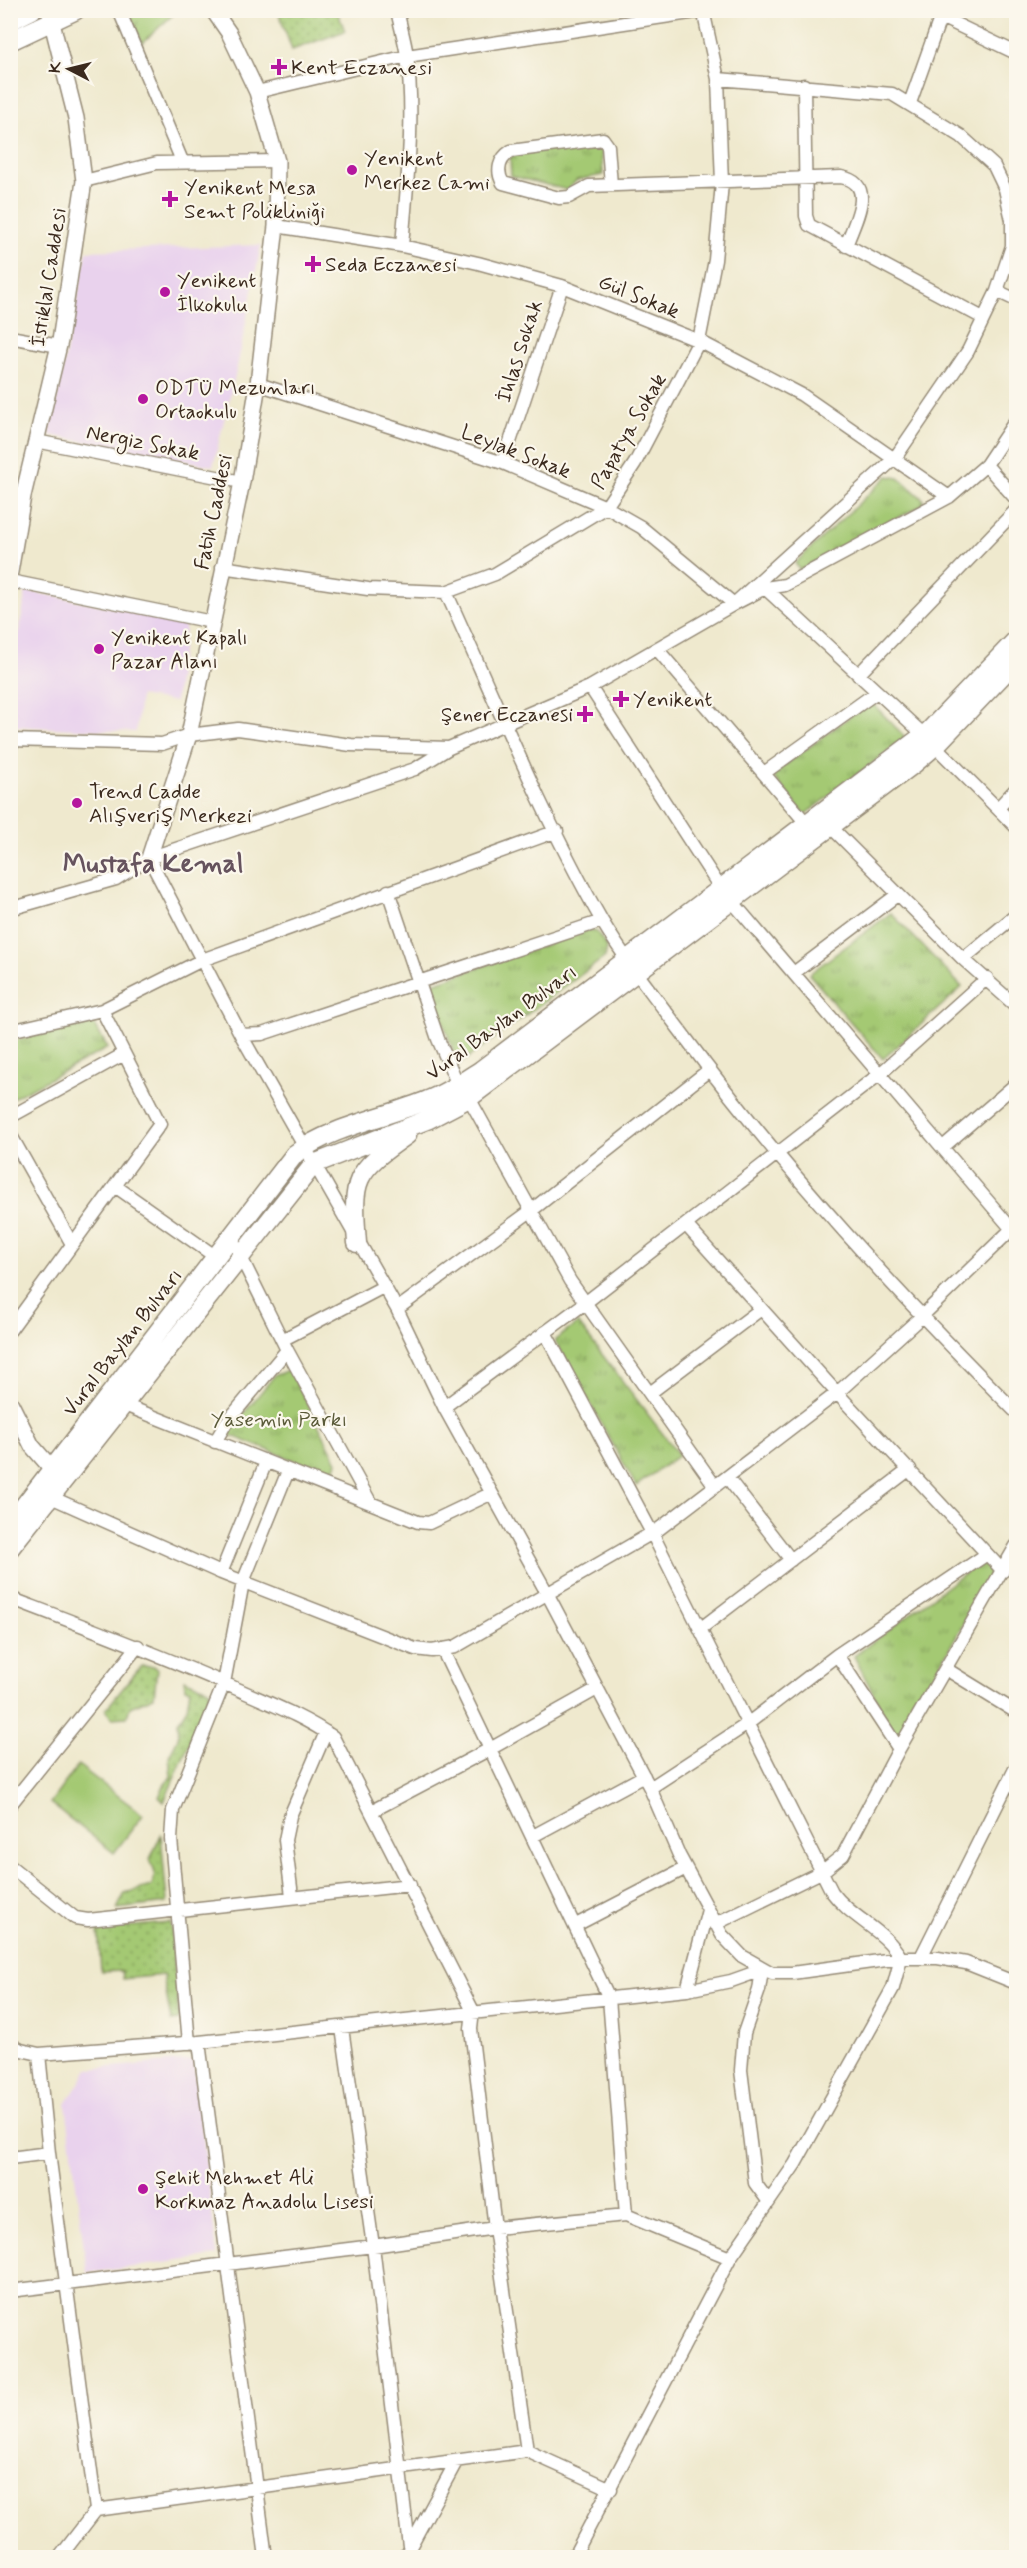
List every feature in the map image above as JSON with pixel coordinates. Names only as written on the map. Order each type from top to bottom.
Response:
[{"type":"main road","points":[[10,21],[32,10]]},
{"type":"main road","points":[[10,41],[76,10]]},
{"type":"main road","name":"Vural Baylan Bulvarı","points":[[726,894],[807,824],[929,741],[1017,639]]},
{"type":"main road","name":"Vural Baylan Bulvarı","points":[[115,1401],[240,1256],[314,1164],[429,1119],[726,894],[830,826],[1017,661]]},
{"type":"main road","name":"Vural Baylan Bulvarı","points":[[10,1548],[44,1494],[115,1401],[216,1257],[295,1154],[305,1146],[429,1100],[464,1091]]},
{"type":"main road","points":[[357,1243],[354,1189],[362,1173],[374,1159],[429,1119]]},
{"type":"main road","name":"Vural Baylan Bulvarı","points":[[10,1524],[44,1494]]},
{"type":"street","points":[[119,10],[182,161]]},
{"type":"street","name":"Fatih Caddesi","points":[[213,10],[229,33]]},
{"type":"street","name":"Fatih Caddesi","points":[[149,858],[189,735],[222,567],[242,482],[258,384],[276,226],[277,161],[257,92],[229,33],[221,10]]},
{"type":"street","points":[[396,10],[407,56],[409,158],[402,246]]},
{"type":"street","points":[[257,92],[407,56],[703,11]]},
{"type":"street","name":"Papatya Sokak","points":[[222,567],[368,589],[446,592],[495,574],[606,507],[635,463],[699,341],[715,260],[722,183],[718,79],[703,11]]},
{"type":"street","points":[[910,103],[942,14],[1017,53]]},
{"type":"street","name":"İstiklal Caddesi","points":[[10,572],[23,496],[59,346],[84,181],[76,118],[52,23]]},
{"type":"street","points":[[718,79],[892,94],[961,136],[994,166],[1005,189],[1012,219],[1012,246],[997,291],[968,351],[895,458],[734,604]]},
{"type":"street","points":[[804,85],[806,216],[809,225],[984,318]]},
{"type":"street","points":[[611,185],[608,146],[603,139],[511,151],[502,158],[499,168],[503,183],[558,198],[569,197],[586,186],[841,177],[853,179],[859,184],[862,194],[846,246]]},
{"type":"street","points":[[84,181],[115,171],[182,161],[277,161]]},
{"type":"street","name":"Gül Sokak","points":[[276,226],[402,246],[562,286],[699,341],[802,395],[949,497]]},
{"type":"street","name":"İhlas Sokak","points":[[503,463],[562,286]]},
{"type":"street","points":[[997,291],[1017,300]]},
{"type":"street","points":[[10,338],[59,346]]},
{"type":"street","name":"Leylak Sokak","points":[[258,384],[503,463],[606,507],[641,527],[734,604]]},
{"type":"street","points":[[10,909],[116,879],[149,858],[415,769],[449,748],[507,725],[590,687],[734,604],[765,588],[785,585],[949,497],[986,465],[1017,420]]},
{"type":"street","name":"Nergiz Sokak","points":[[36,441],[242,482]]},
{"type":"street","points":[[986,465],[1017,499]]},
{"type":"street","points":[[858,675],[1017,510]]},
{"type":"street","points":[[10,581],[212,622]]},
{"type":"street","points":[[765,588],[929,741],[1017,827]]},
{"type":"street","points":[[446,592],[557,831],[602,921],[631,965],[776,1156],[921,1317],[1017,1412]]},
{"type":"street","points":[[657,649],[807,824]]},
{"type":"street","points":[[44,1494],[221,1573],[415,1649],[455,1647],[652,1533],[715,1486],[837,1393],[1015,1229],[726,894],[590,687]]},
{"type":"street","points":[[764,773],[877,692]]},
{"type":"street","points":[[10,740],[162,744],[189,735],[238,729],[351,745],[449,748]]},
{"type":"street","points":[[998,808],[1017,789]]},
{"type":"street","points":[[830,826],[963,959],[1017,1006]]},
{"type":"street","points":[[10,1031],[102,1010],[202,960],[557,831]]},
{"type":"street","points":[[149,858],[241,1035],[305,1146],[357,1243],[397,1309],[444,1407],[490,1494],[547,1593],[644,1776],[686,1868],[715,1924],[737,1951],[762,1970],[783,1974],[901,1958],[921,1958],[966,1963],[1016,1980]]},
{"type":"street","points":[[388,891],[438,1039],[464,1091],[570,1281],[715,1486]]},
{"type":"street","points":[[795,972],[897,895]]},
{"type":"street","points":[[963,959],[1017,915]]},
{"type":"street","points":[[241,1035],[262,1034],[602,921]]},
{"type":"street","points":[[444,1407],[585,1303],[776,1156],[881,1073],[987,978]]},
{"type":"street","points":[[10,1330],[160,1124],[102,1010]]},
{"type":"street","points":[[10,1117],[124,1054]]},
{"type":"street","points":[[397,1309],[532,1210],[709,1070]]},
{"type":"street","points":[[943,1147],[1017,1084]]},
{"type":"street","points":[[10,1134],[72,1244]]},
{"type":"street","points":[[115,1186],[216,1257]]},
{"type":"street","points":[[686,1225],[837,1393],[1003,1571]]},
{"type":"street","points":[[231,1238],[285,1345],[370,1502]]},
{"type":"street","points":[[215,1442],[285,1345],[383,1287]]},
{"type":"street","points":[[650,1393],[761,1309]]},
{"type":"street","points":[[545,1332],[652,1533],[746,1725],[838,1900],[888,1940],[901,1958]]},
{"type":"street","points":[[115,1401],[418,1522],[429,1523],[490,1494]]},
{"type":"street","points":[[10,1402],[32,1446],[58,1475]]},
{"type":"street","points":[[221,1573],[266,1462]]},
{"type":"street","points":[[700,1629],[910,1469]]},
{"type":"street","points":[[266,2558],[228,2263],[194,2043],[177,1912],[171,1839],[173,1810],[224,1683],[243,1582],[288,1472]]},
{"type":"street","points":[[727,1477],[791,1560]]},
{"type":"street","points":[[715,1924],[823,1871],[843,1855],[899,1749],[1017,1546]]},
{"type":"street","points":[[650,1788],[746,1725],[837,1655],[987,1554]]},
{"type":"street","points":[[10,1598],[138,1646],[224,1683],[313,1723],[333,1737],[473,2011],[471,2029],[495,2228],[527,2451]]},
{"type":"street","points":[[10,1805],[138,1646]]},
{"type":"street","points":[[442,1649],[609,1998],[626,2215]]},
{"type":"street","points":[[837,1655],[899,1749]]},
{"type":"street","points":[[946,1670],[1017,1712]]},
{"type":"street","points":[[372,1811],[597,1689]]},
{"type":"street","points":[[292,1896],[285,1840],[290,1816],[326,1732]]},
{"type":"street","points":[[921,1958],[1017,1767]]},
{"type":"street","points":[[533,1836],[644,1776]]},
{"type":"street","points":[[10,1866],[75,1918],[88,1920],[177,1912],[292,1896],[410,1885]]},
{"type":"street","points":[[576,1925],[686,1868]]},
{"type":"street","points":[[687,1990],[708,1910]]},
{"type":"street","points":[[573,2558],[730,2258],[795,2164],[893,1988],[901,1958]]},
{"type":"street","points":[[10,2044],[21,2050],[39,2054],[194,2043],[342,2028],[473,2011],[687,1990],[731,1981],[762,1970]]},
{"type":"street","points":[[762,1970],[759,1990],[744,2033],[741,2070],[754,2183],[769,2202]]},
{"type":"street","points":[[342,2028],[373,2246],[400,2470],[407,2552]]},
{"type":"street","points":[[39,2054],[49,2153],[96,2510]]},
{"type":"street","points":[[10,2158],[49,2153]]},
{"type":"street","points":[[10,2291],[67,2282],[373,2246],[495,2228],[626,2215],[730,2258]]},
{"type":"street","points":[[59,2558],[96,2510],[527,2451],[610,2489]]},
{"type":"street","points":[[407,2552],[456,2462]]},
{"type":"shaded area","points":[[261,245],[238,363],[213,466],[49,435],[87,251]]},
{"type":"shaded area","name":"Yenikent Kapalı Pazar Alanı","points":[[26,591],[186,621],[175,702],[140,696],[136,732],[11,726],[11,678]]},
{"type":"shaded area","name":"Şehit Mehmet Ali Korkmaz Anadolu Lisesi","points":[[194,2060],[217,2256],[87,2273],[66,2104],[88,2069]]},
{"type":"green space","points":[[128,11],[177,11],[142,43]]},
{"type":"green space","points":[[278,11],[337,11],[345,31],[292,50]]},
{"type":"green space","points":[[601,145],[603,175],[577,180],[567,190],[511,176],[510,157],[523,152]]},
{"type":"green space","points":[[888,476],[899,478],[923,499],[924,504],[800,570],[795,563]]},
{"type":"green space","points":[[868,703],[873,704],[904,736],[904,739],[805,815],[772,775]]},
{"type":"green space","points":[[891,913],[962,987],[883,1059],[809,974]]},
{"type":"green space","points":[[590,930],[597,932],[607,947],[605,957],[458,1065],[430,984]]},
{"type":"green space","points":[[93,1023],[108,1048],[11,1099],[11,1041]]},
{"type":"green space","points":[[578,1323],[679,1455],[636,1486],[555,1340]]},
{"type":"green space","name":"Yasemin Parkı","points":[[290,1369],[337,1462],[332,1475],[227,1434],[274,1376]]},
{"type":"green space","points":[[981,1561],[990,1570],[989,1576],[904,1731],[899,1733],[892,1730],[854,1656]]},
{"type":"green space","points":[[141,1666],[154,1666],[157,1669],[154,1697],[130,1707],[127,1717],[111,1718],[106,1709]]},
{"type":"green space","points":[[184,1679],[210,1690],[210,1695],[164,1802],[159,1797],[165,1783],[171,1777],[169,1756],[178,1738],[178,1722],[187,1708],[190,1689],[185,1688]]},
{"type":"green space","points":[[78,1765],[143,1815],[114,1853],[50,1803]]},
{"type":"green space","points":[[161,1835],[167,1903],[117,1909],[125,1893],[152,1886],[155,1873],[150,1859]]},
{"type":"green space","points":[[171,1923],[179,2020],[171,2021],[163,1975],[123,1979],[122,1971],[101,1972],[98,1929]]},
{"type":"place","name":"Kent Eczanesi","points":[[279,67]]},
{"type":"place","name":"Yenikent Merkez Cami","points":[[352,170]]},
{"type":"place","name":"Yenikent Mesa Semt Polikliniği","points":[[170,199]]},
{"type":"place","name":"Seda Eczanesi","points":[[313,264]]},
{"type":"place","name":"Yenikent İlkokulu","points":[[165,292]]},
{"type":"place","name":"ODTÜ Mezunları Ortaokulu","points":[[143,399]]},
{"type":"place","name":"Yenikent Kapalı Pazar Alanı","points":[[99,649]]},
{"type":"place","name":"Yenikent","points":[[621,699]]},
{"type":"place","name":"Şener Eczanesi","points":[[585,714]]},
{"type":"place","name":"Trend Cadde Alışveriş Merkezi","points":[[77,803]]},
{"type":"place","name":"Şehit Mehmet Ali Korkmaz Anadolu Lisesi","points":[[143,2189]]},
{"type":"district","name":"Mustafa Kemal","points":[[153,863]]}]
